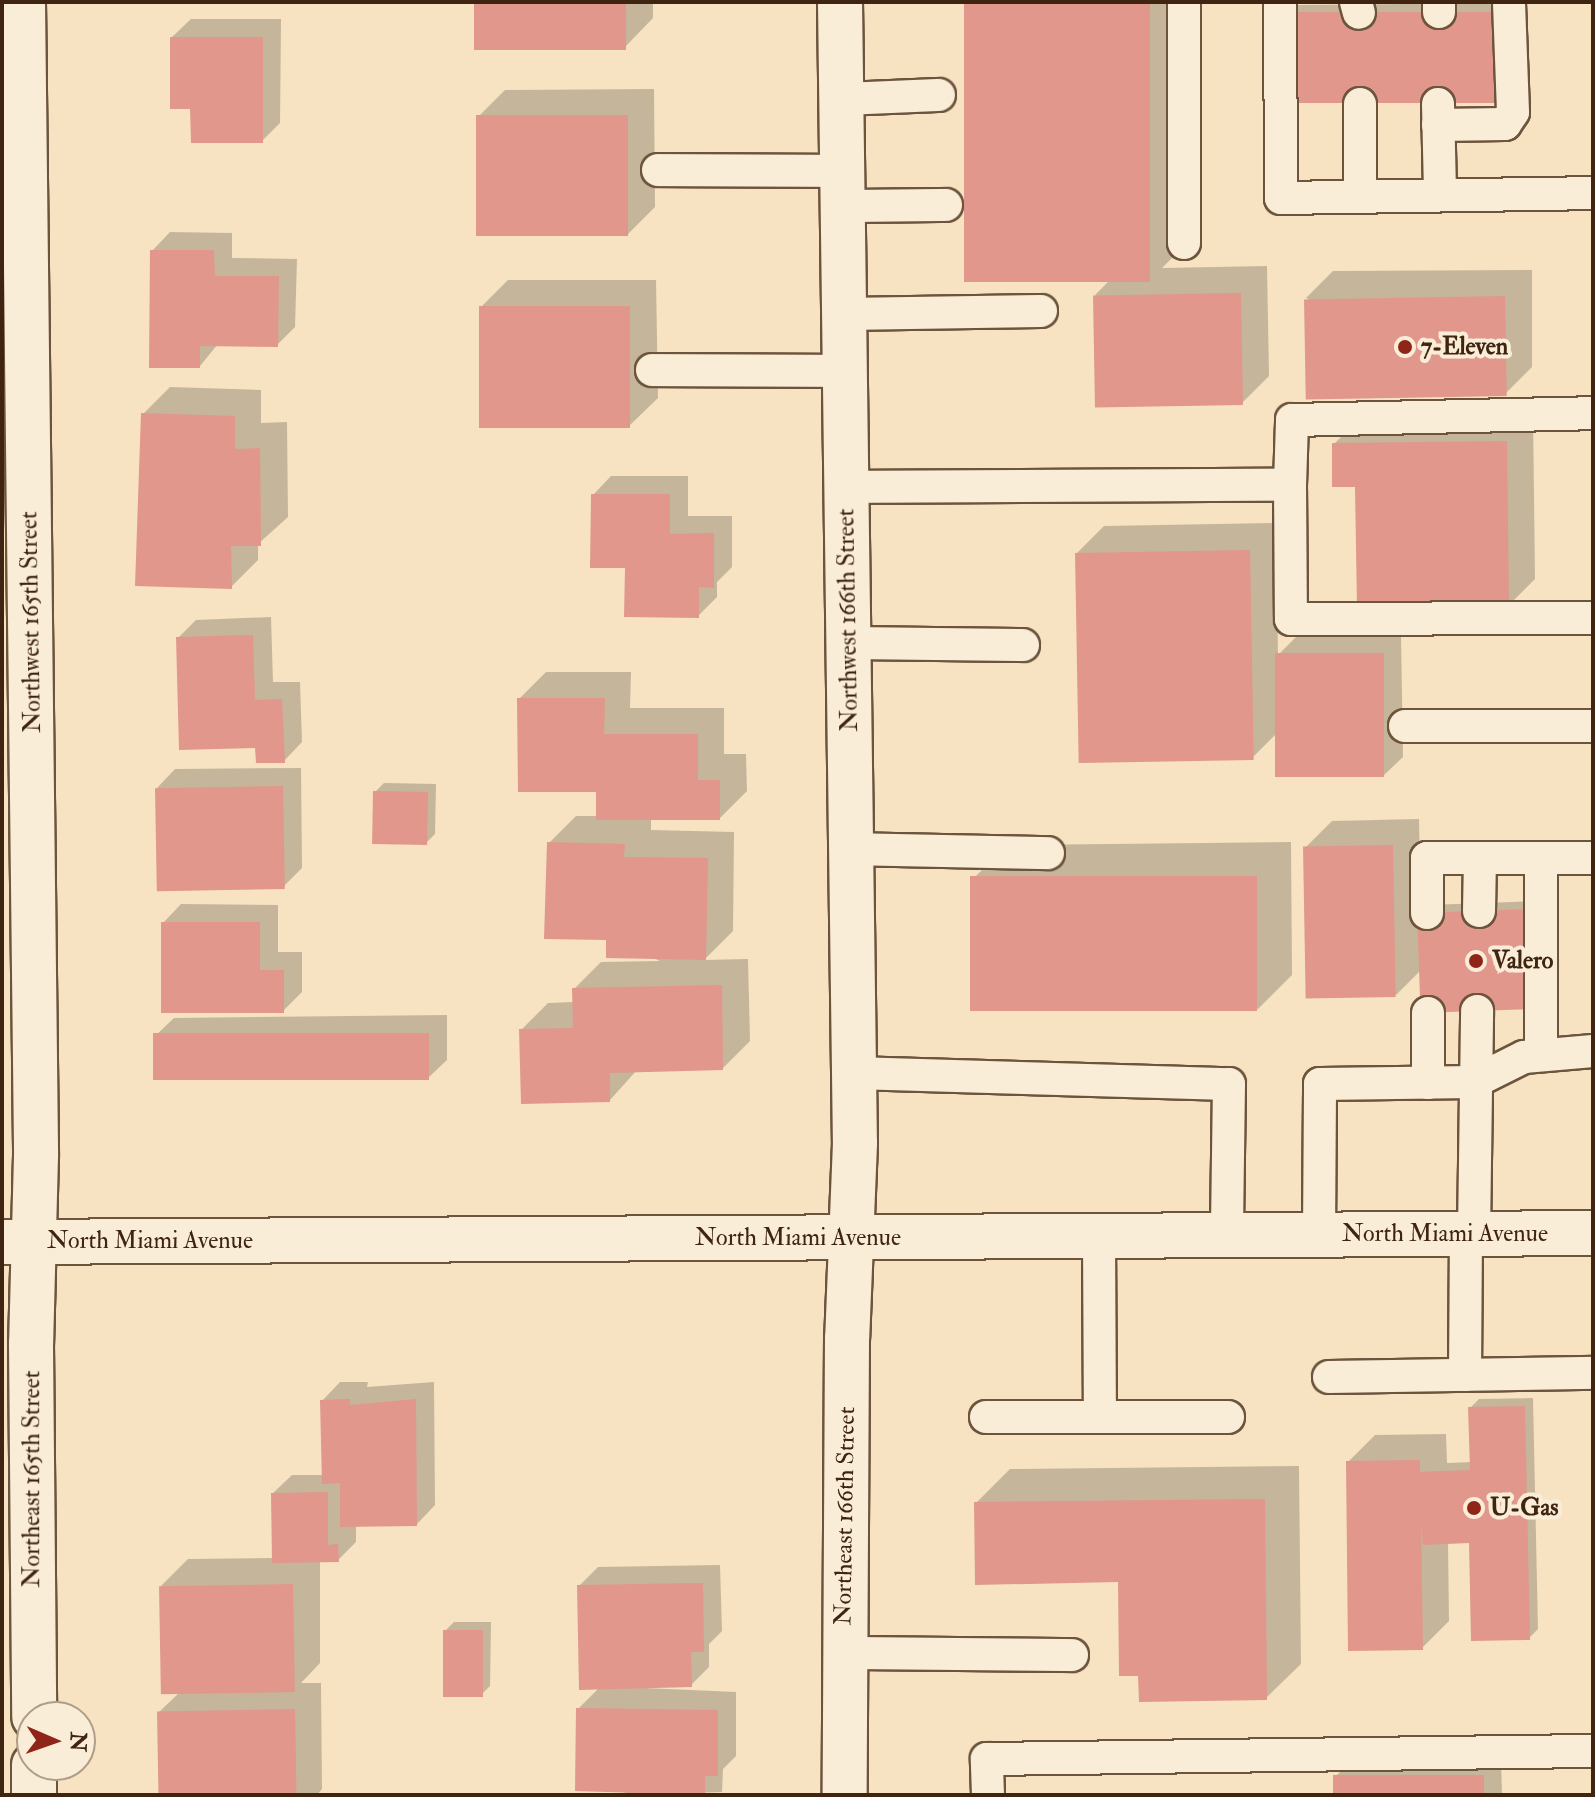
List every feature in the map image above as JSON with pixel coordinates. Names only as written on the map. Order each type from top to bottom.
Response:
[{"type":"street","name":"Northwest 165th Street","points":[[18,1242],[23,2]]},
{"type":"street","name":"Northwest 166th Street","points":[[840,2],[853,1073],[849,1237]]},
{"type":"street","name":"North Miami Avenue","points":[[18,1242],[1593,1233]]},
{"type":"street","name":"Northeast 166th Street","points":[[845,1795],[849,1237]]},
{"type":"street","name":"Northeast 165th Street","points":[[18,1242],[33,1701]]},
{"type":"lane","points":[[1184,2],[1184,243]]},
{"type":"lane","points":[[1280,2],[1281,198],[1593,193]]},
{"type":"lane","points":[[1440,195],[1438,114],[1505,124],[1513,112],[1509,2]]},
{"type":"lane","points":[[842,99],[939,95]]},
{"type":"lane","points":[[1360,104],[1360,197]]},
{"type":"lane","points":[[658,170],[843,189],[946,205]]},
{"type":"lane","points":[[844,314],[1041,311]]},
{"type":"lane","points":[[652,370],[845,371]]},
{"type":"lane","points":[[1593,413],[1292,420],[1290,485],[1291,619],[1593,618]]},
{"type":"lane","points":[[847,487],[1290,485]]},
{"type":"lane","points":[[848,643],[1023,645]]},
{"type":"lane","points":[[1405,726],[1593,726]]},
{"type":"lane","points":[[851,849],[1048,853]]},
{"type":"lane","points":[[1427,913],[1427,858],[1593,858]]},
{"type":"lane","points":[[1479,911],[1480,858]]},
{"type":"lane","points":[[1541,858],[1541,1055]]},
{"type":"lane","points":[[1465,1375],[1477,1011]]},
{"type":"lane","points":[[1428,1013],[1428,1083]]},
{"type":"lane","points":[[1319,1235],[1320,1084],[1474,1082],[1524,1057],[1593,1051]]},
{"type":"lane","points":[[853,1073],[1229,1084],[1227,1235]]},
{"type":"lane","points":[[1099,1236],[1100,1417]]},
{"type":"lane","points":[[1329,1377],[1593,1373]]},
{"type":"lane","points":[[986,1417],[1228,1417]]},
{"type":"lane","points":[[844,1653],[1072,1655]]},
{"type":"lane","points":[[988,1795],[987,1759],[1593,1751]]},
{"type":"building","points":[[474,2],[626,2],[626,50],[474,50]]},
{"type":"building","points":[[964,2],[1150,2],[1150,282],[964,282]]},
{"type":"building","points":[[1286,12],[1503,12],[1503,103],[1286,103]]},
{"type":"building","points":[[170,37],[263,37],[263,143],[191,143],[190,109],[170,109]]},
{"type":"building","points":[[476,115],[628,115],[628,236],[476,236]]},
{"type":"building","points":[[150,250],[214,250],[215,276],[279,276],[278,347],[200,346],[200,368],[149,368]]},
{"type":"building","points":[[1241,293],[1243,405],[1095,408],[1093,296]]},
{"type":"building","name":"7-Eleven","points":[[1505,296],[1507,396],[1306,399],[1304,300]]},
{"type":"building","points":[[479,306],[630,306],[630,428],[479,428]]},
{"type":"building","points":[[141,413],[235,416],[235,449],[260,448],[261,546],[231,546],[232,589],[135,586]]},
{"type":"building","points":[[1507,441],[1509,608],[1357,609],[1355,487],[1332,487],[1332,443]]},
{"type":"building","points":[[591,494],[670,494],[670,534],[714,533],[714,588],[699,587],[699,618],[624,617],[625,568],[590,568]]},
{"type":"building","points":[[1250,550],[1254,760],[1079,763],[1075,553]]},
{"type":"building","points":[[253,635],[255,700],[282,699],[285,763],[256,763],[255,748],[179,750],[176,637]]},
{"type":"building","points":[[1275,653],[1384,653],[1384,777],[1275,777]]},
{"type":"building","points":[[517,698],[605,698],[604,734],[698,734],[698,780],[720,780],[720,820],[596,820],[596,792],[518,792]]},
{"type":"building","points":[[283,786],[285,889],[157,891],[155,788]]},
{"type":"building","points":[[373,791],[428,792],[427,845],[372,844]]},
{"type":"building","points":[[547,842],[625,844],[624,857],[708,858],[706,960],[606,958],[606,940],[544,939]]},
{"type":"building","points":[[1393,845],[1396,997],[1306,999],[1303,847]]},
{"type":"building","points":[[970,876],[1257,876],[1257,1011],[970,1011]]},
{"type":"building","name":"Valero","points":[[1530,909],[1533,1009],[1421,1013],[1417,913]]},
{"type":"building","points":[[161,922],[260,922],[260,970],[284,970],[284,1013],[161,1013]]},
{"type":"building","points":[[722,985],[723,1070],[610,1073],[610,1102],[521,1104],[519,1029],[573,1028],[572,988]]},
{"type":"building","points":[[153,1033],[429,1033],[429,1080],[153,1080]]},
{"type":"building","points":[[350,1399],[350,1405],[416,1399],[417,1526],[340,1527],[340,1483],[322,1484],[320,1400]]},
{"type":"building","points":[[1525,1406],[1530,1640],[1471,1641],[1469,1543],[1423,1545],[1421,1523],[1423,1650],[1348,1651],[1346,1461],[1420,1460],[1420,1472],[1470,1470],[1468,1407]]},
{"type":"building","points":[[328,1492],[328,1545],[338,1544],[339,1562],[272,1563],[271,1493]]},
{"type":"building","points":[[1265,1499],[1267,1700],[1139,1702],[1138,1676],[1119,1676],[1118,1582],[975,1585],[974,1502]]},
{"type":"building","points":[[703,1583],[704,1652],[691,1652],[692,1687],[579,1690],[577,1585]]},
{"type":"building","points":[[293,1584],[295,1692],[161,1694],[159,1586]]},
{"type":"building","points":[[443,1630],[483,1630],[483,1697],[443,1697]]},
{"type":"building","points":[[576,1708],[718,1710],[718,1776],[705,1776],[705,1795],[575,1791]]},
{"type":"building","points":[[295,1709],[297,1795],[158,1795],[157,1711]]},
{"type":"building","points":[[1333,1775],[1484,1775],[1484,1795],[1333,1795]]},
{"type":"place","name":"7-Eleven","points":[[1405,347]]},
{"type":"place","name":"Valero","points":[[1476,961]]},
{"type":"place","name":"U-Gas","points":[[1474,1508]]}]
